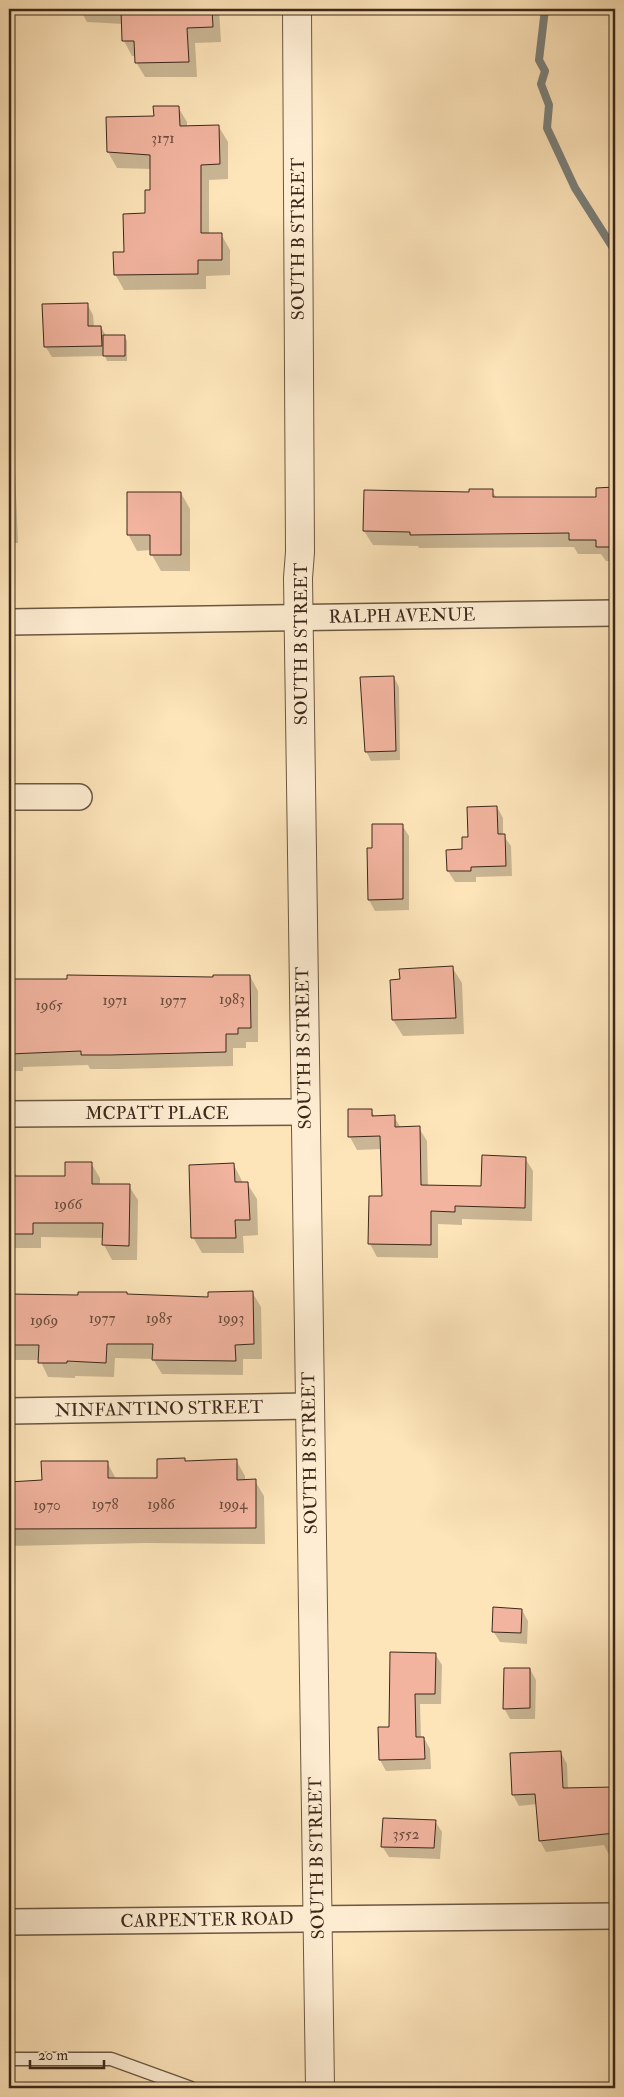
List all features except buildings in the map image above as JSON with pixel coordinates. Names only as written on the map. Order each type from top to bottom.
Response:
[{"type":"street","name":"SOUTH B STREET","points":[[297,9],[305,1112],[316,1704],[320,2088]]},
{"type":"street","name":"RALPH AVENUE","points":[[9,622],[615,613]]},
{"type":"street","points":[[9,797],[79,797]]},
{"type":"street","name":"MCPATT PLACE","points":[[9,1114],[305,1112]]},
{"type":"street","name":"NINFANTINO STREET","points":[[9,1411],[309,1406]]},
{"type":"street","name":"CARPENTER ROAD","points":[[9,1922],[615,1916]]},
{"type":"lane","points":[[9,2059],[112,2059],[191,2088]]},
{"type":"waterway","points":[[545,9],[539,60],[545,71],[541,84],[549,105],[547,128],[575,188],[615,251]]}]
